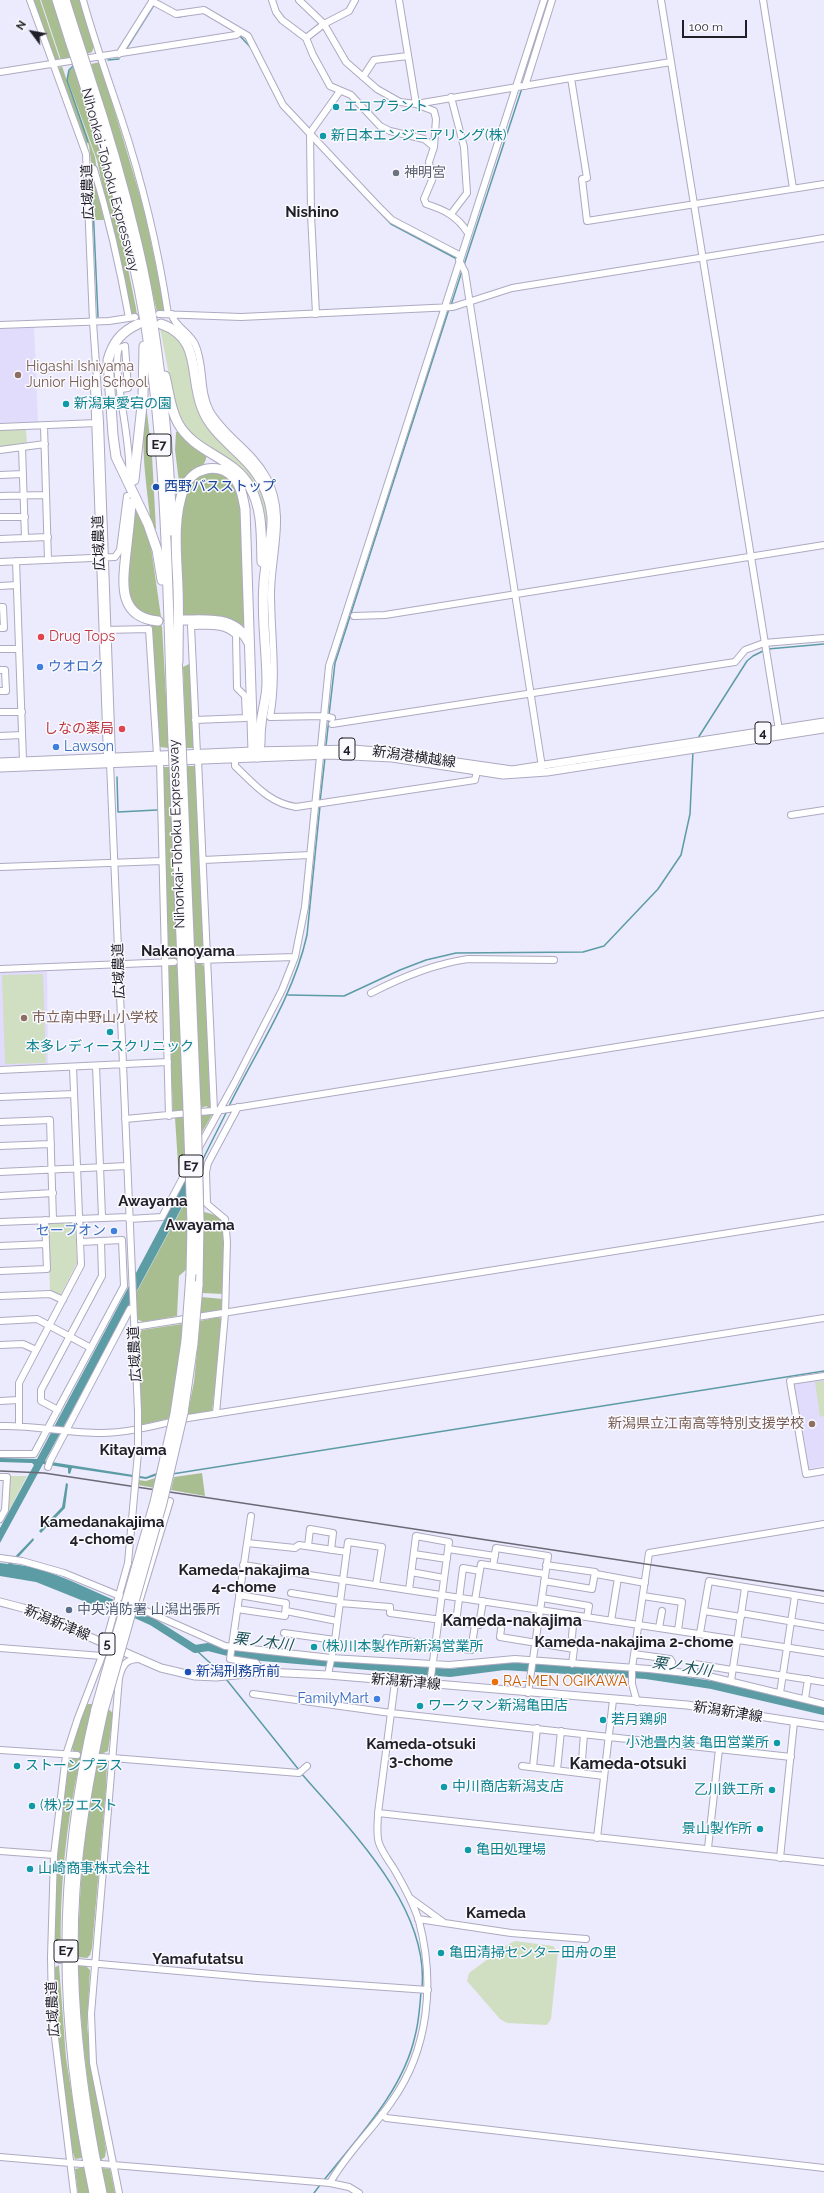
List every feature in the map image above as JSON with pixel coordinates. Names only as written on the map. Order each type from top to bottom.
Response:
[{"type":"highway","name":"Nihonkai-Tohoku Expressway","points":[[57,0],[74,39]]},
{"type":"highway","name":"Nihonkai-Tohoku Expressway","points":[[65,0],[74,39],[128,204],[146,285],[158,357],[166,426],[198,1285],[179,1413],[80,1786],[71,1849],[66,1908],[66,1964],[74,2078],[94,2193]]},
{"type":"highway","name":"Nihonkai-Tohoku Expressway","points":[[86,76],[127,230],[139,288],[154,383],[174,662]]},
{"type":"highway","points":[[127,230],[144,357],[142,396],[131,476]]},
{"type":"highway","points":[[146,285],[173,412],[178,423],[190,438],[234,466],[247,482],[255,497],[260,518],[267,684],[257,753]]},
{"type":"highway","points":[[134,320],[126,331],[118,338],[111,350],[108,360],[113,435],[120,468],[144,513],[157,550],[174,662]]},
{"type":"highway","points":[[160,324],[177,332],[187,344],[193,362],[198,398],[207,419],[222,438],[251,465],[266,493],[270,505],[272,526],[263,584]]},
{"type":"highway","points":[[174,662],[179,617],[177,534],[179,507],[188,481],[193,475],[206,469],[213,468],[228,472],[238,484],[244,499],[250,644],[257,753]]},
{"type":"highway","points":[[129,499],[124,581],[125,595],[129,606],[138,614],[158,621]]},
{"type":"highway","points":[[184,620],[215,620],[229,622],[242,631],[250,644]]},
{"type":"highway","name":"Nihonkai-Tohoku Expressway","points":[[189,1342],[191,1274],[196,1222]]},
{"type":"highway","name":"Nihonkai-Tohoku Expressway","points":[[99,1710],[81,1823],[73,1933],[76,2021],[81,2077],[102,2193]]},
{"type":"main road","name":"新潟港横越線","points":[[320,752],[370,756],[503,775],[543,773],[686,751],[700,745],[824,722]]},
{"type":"main road","name":"新潟港横越線","points":[[0,762],[197,757],[257,753],[387,752],[512,770],[542,767],[690,744],[700,745],[824,729]]},
{"type":"main road","name":"新潟港横越線","points":[[197,757],[235,758],[257,753]]},
{"type":"main road","name":"新潟港横越線","points":[[0,768],[110,759]]},
{"type":"main road","name":"新潟新津線","points":[[0,1602],[23,1608],[140,1659],[179,1673],[216,1677],[262,1672],[328,1675],[395,1682],[687,1705],[824,1726]]},
{"type":"street","name":"広域農道","points":[[30,0],[83,142],[86,154],[132,1297],[138,1412],[138,1453],[128,1563],[102,1656],[78,1718],[66,1755],[54,1854],[50,1957],[53,2020],[74,2193]]},
{"type":"street","points":[[83,0],[122,120],[149,220],[172,320],[187,333],[196,347],[209,409],[221,427],[261,469],[275,499],[278,522],[271,579],[273,690],[270,717],[324,716],[332,721],[530,693],[736,662],[745,650],[764,643],[824,638]]},
{"type":"street","points":[[272,0],[276,12],[282,20],[306,38],[313,55],[330,86],[351,95],[380,126],[390,131],[424,139],[434,147]]},
{"type":"street","points":[[299,0],[324,24],[346,62],[363,77],[378,89],[400,102],[416,104],[434,111],[436,119],[434,147],[429,162],[432,180],[424,199],[426,204],[445,210],[451,214],[460,222],[468,233]]},
{"type":"street","points":[[306,38],[324,24],[350,11],[355,0]]},
{"type":"street","points":[[399,0],[416,104]]},
{"type":"street","points":[[0,1222],[102,1217],[162,1217],[282,990],[295,957],[304,914],[329,666],[544,0]]},
{"type":"street","points":[[525,86],[552,0]]},
{"type":"street","points":[[661,0],[778,730]]},
{"type":"street","points":[[763,0],[793,188]]},
{"type":"street","points":[[119,54],[152,1],[176,14],[204,10],[248,36],[283,105],[392,220],[460,258],[465,272],[468,302],[542,767]]},
{"type":"street","points":[[0,72],[236,35],[240,32]]},
{"type":"street","points":[[363,77],[374,60],[408,56]]},
{"type":"street","points":[[416,104],[451,97],[516,88],[671,62]]},
{"type":"street","points":[[571,78],[588,178],[582,179],[587,221],[824,184]]},
{"type":"street","points":[[316,314],[311,214],[310,133],[340,91]]},
{"type":"street","points":[[451,97],[464,147],[467,193],[451,214]]},
{"type":"street","points":[[0,325],[134,320],[94,169],[86,170]]},
{"type":"street","points":[[467,193],[480,195]]},
{"type":"street","points":[[159,314],[227,317],[444,308],[512,288],[824,238]]},
{"type":"street","points":[[121,389],[128,388],[124,346],[119,348],[117,355],[121,389],[129,448],[131,476]]},
{"type":"street","points":[[0,427],[97,423]]},
{"type":"street","points":[[44,426],[48,560]]},
{"type":"street","points":[[0,450],[44,444]]},
{"type":"street","points":[[22,447],[25,538]]},
{"type":"street","points":[[0,475],[23,474]]},
{"type":"street","points":[[0,496],[46,494]]},
{"type":"street","points":[[0,562],[115,557],[120,550],[129,499]]},
{"type":"street","points":[[0,517],[25,517]]},
{"type":"street","points":[[0,539],[48,537]]},
{"type":"street","points":[[354,616],[385,615],[824,545]]},
{"type":"street","points":[[16,561],[24,761]]},
{"type":"street","points":[[0,586],[17,585]]},
{"type":"street","points":[[0,607],[3,607],[4,628],[0,628]]},
{"type":"street","points":[[195,720],[246,718],[245,696],[237,688],[236,635],[228,629],[209,626],[191,626],[195,720],[203,860],[207,960],[218,1110]]},
{"type":"street","points":[[105,630],[149,629],[158,758],[170,1116]]},
{"type":"street","points":[[0,649],[19,649]]},
{"type":"street","points":[[0,670],[5,670],[6,691],[0,691]]},
{"type":"street","points":[[0,712],[22,712]]},
{"type":"street","points":[[0,736],[22,735]]},
{"type":"street","points":[[235,758],[235,766],[258,788],[276,802],[296,807],[315,806],[363,796],[475,780],[477,771]]},
{"type":"street","points":[[791,815],[824,810]]},
{"type":"street","points":[[203,860],[310,855]]},
{"type":"street","points":[[0,867],[162,861]]},
{"type":"street","points":[[198,960],[295,957]]},
{"type":"street","points":[[371,993],[409,974],[455,961],[468,959],[554,960]]},
{"type":"street","points":[[0,969],[174,962]]},
{"type":"street","points":[[125,1119],[170,1116],[218,1110],[824,1014]]},
{"type":"street","points":[[0,1070],[168,1062]]},
{"type":"street","points":[[96,1066],[102,1217]]},
{"type":"street","points":[[19,1425],[19,1383],[81,1265],[73,1067]]},
{"type":"street","points":[[0,1097],[74,1094]]},
{"type":"street","points":[[216,1414],[225,1314],[227,1242],[226,1224],[224,1219],[207,1204],[206,1172],[208,1163],[237,1107]]},
{"type":"street","points":[[0,1122],[50,1120],[53,1220]]},
{"type":"street","points":[[0,1146],[51,1144]]},
{"type":"street","points":[[0,1172],[127,1166]]},
{"type":"street","points":[[0,1196],[53,1193]]},
{"type":"street","points":[[134,1327],[225,1314],[824,1218]]},
{"type":"street","points":[[0,1271],[46,1269],[45,1220]]},
{"type":"street","points":[[0,1454],[34,1454],[50,1428],[58,1410],[124,1286],[122,1240],[80,1242]]},
{"type":"street","points":[[58,1410],[41,1401],[41,1390],[102,1276],[100,1242]]},
{"type":"street","points":[[0,1246],[46,1244]]},
{"type":"street","points":[[0,1296],[50,1294],[63,1300]]},
{"type":"street","points":[[49,1464],[130,1309]]},
{"type":"street","points":[[0,1426],[19,1425],[92,1433],[115,1432],[216,1414],[824,1318]]},
{"type":"street","points":[[0,1321],[37,1319],[91,1348]]},
{"type":"street","points":[[0,1345],[23,1344],[36,1350]]},
{"type":"street","points":[[824,1376],[790,1381],[806,1474],[824,1471]]},
{"type":"street","points":[[0,1401],[18,1400]]},
{"type":"street","points":[[0,1477],[7,1477],[3,1503],[5,1510],[0,1519]]},
{"type":"street","points":[[138,1606],[170,1501]]},
{"type":"street","points":[[251,1516],[230,1659],[256,1663],[262,1672]]},
{"type":"street","points":[[637,1702],[632,1684],[632,1668],[649,1553],[824,1524]]},
{"type":"street","points":[[308,1546],[310,1529],[333,1533],[331,1550]]},
{"type":"street","points":[[409,1590],[416,1536],[449,1542],[431,1663],[430,1684]]},
{"type":"street","points":[[328,1675],[335,1640],[348,1542],[382,1547],[376,1585]]},
{"type":"street","points":[[247,1543],[295,1548],[299,1545],[347,1552]]},
{"type":"street","points":[[493,1566],[496,1548],[548,1556],[528,1693]]},
{"type":"street","points":[[448,1549],[495,1556]]},
{"type":"street","points":[[414,1554],[447,1558]]},
{"type":"street","points":[[0,1558],[52,1569],[138,1606],[219,1644],[231,1647],[331,1658],[431,1663],[459,1666],[498,1659],[670,1671],[731,1681],[824,1704]]},
{"type":"street","points":[[475,1600],[481,1564],[545,1574]]},
{"type":"street","points":[[546,1565],[595,1572],[596,1574],[645,1583]]},
{"type":"street","points":[[243,1566],[460,1597],[639,1626],[700,1633],[824,1653]]},
{"type":"street","points":[[456,1622],[463,1568],[480,1571]]},
{"type":"street","points":[[411,1572],[444,1578]]},
{"type":"street","points":[[544,1581],[592,1589],[595,1572]]},
{"type":"street","points":[[611,1621],[618,1578]]},
{"type":"street","points":[[700,1633],[709,1581],[824,1600]]},
{"type":"street","points":[[731,1681],[745,1588]]},
{"type":"street","points":[[291,1593],[340,1602],[390,1607],[390,1613],[475,1625],[479,1625],[483,1601]]},
{"type":"street","points":[[237,1609],[285,1616],[286,1611],[286,1603],[239,1595]]},
{"type":"street","points":[[643,1596],[682,1602],[678,1630]]},
{"type":"street","points":[[780,1693],[795,1596]]},
{"type":"street","points":[[542,1598],[589,1606],[586,1617]]},
{"type":"street","points":[[286,1611],[337,1621]]},
{"type":"street","points":[[659,1628],[662,1611]]},
{"type":"street","points":[[704,1612],[741,1615],[824,1627]]},
{"type":"street","points":[[572,1636],[574,1615]]},
{"type":"street","points":[[386,1638],[471,1650],[475,1625]]},
{"type":"street","points":[[501,1629],[500,1637],[574,1649],[572,1664]]},
{"type":"street","points":[[284,1633],[335,1640]]},
{"type":"street","points":[[0,1648],[102,1656]]},
{"type":"street","points":[[634,1654],[670,1659],[672,1662],[670,1671]]},
{"type":"street","points":[[119,2193],[93,2063],[91,2014],[111,1758],[121,1670],[125,1662],[130,1659],[140,1659]]},
{"type":"street","points":[[693,1674],[695,1664],[824,1682]]},
{"type":"street","points":[[805,1699],[808,1679]]},
{"type":"street","points":[[328,2183],[401,2088],[415,2057],[424,2026],[427,1990],[426,1952],[418,1919],[410,1898],[379,1843],[378,1813],[395,1682]]},
{"type":"street","points":[[253,1694],[391,1713],[791,1757]]},
{"type":"street","points":[[597,1838],[613,1700]]},
{"type":"street","points":[[780,1858],[794,1722]]},
{"type":"street","points":[[533,1767],[537,1728]]},
{"type":"street","points":[[557,1770],[562,1731]]},
{"type":"street","points":[[581,1773],[584,1734]]},
{"type":"street","points":[[708,1848],[719,1749]]},
{"type":"street","points":[[0,1750],[66,1755],[77,1754]]},
{"type":"street","points":[[100,1757],[299,1773],[307,1766]]},
{"type":"street","points":[[522,1766],[604,1776]]},
{"type":"street","points":[[378,1813],[597,1838],[708,1848],[780,1858],[824,1862]]},
{"type":"street","points":[[0,1851],[54,1854]]},
{"type":"street","points":[[410,1898],[444,1923]]},
{"type":"street","points":[[418,1919],[511,1933],[586,1939]]},
{"type":"street","points":[[50,1957],[60,1960]]},
{"type":"street","points":[[77,1962],[257,1978],[427,1990]]},
{"type":"street","points":[[382,2114],[386,2118],[824,2168]]},
{"type":"street","points":[[0,2157],[82,2164]]},
{"type":"street","points":[[101,2164],[328,2183],[349,2187],[359,2193]]},
{"type":"shaded area","points":[[31,0],[40,0],[60,60],[55,61],[52,55]]},
{"type":"shaded area","points":[[41,0],[53,0],[72,58],[61,60]]},
{"type":"shaded area","points":[[70,0],[81,0],[94,46],[92,52],[87,54]]},
{"type":"shaded area","points":[[100,62],[144,209],[165,309],[162,312],[157,312],[124,173],[91,64]]},
{"type":"shaded area","points":[[62,66],[87,141],[90,168],[85,140],[58,68]]},
{"type":"shaded area","points":[[75,67],[113,195],[136,308],[137,315],[134,316],[130,314],[97,160],[67,78],[69,71]]},
{"type":"shaded area","points":[[68,82],[95,157],[98,178],[92,168],[89,146]]},
{"type":"shaded area","points":[[91,171],[94,221],[92,221],[89,172]]},
{"type":"shaded area","points":[[92,171],[104,220],[95,220]]},
{"type":"shaded area","name":"Higashi Ishiyama Junior High School","points":[[34,327],[38,422],[0,423],[0,329]]},
{"type":"shaded area","points":[[160,328],[168,330],[183,343],[189,359],[193,390],[256,477],[269,510],[266,549],[257,494],[182,425],[176,411]]},
{"type":"shaded area","points":[[146,404],[152,455],[156,529],[153,529],[151,524],[144,464],[143,432]]},
{"type":"shaded area","points":[[26,429],[27,444],[0,448],[0,430]]},
{"type":"shaded area","points":[[181,431],[207,452],[205,462],[196,473],[184,483],[179,482],[175,450],[176,432]]},
{"type":"shaded area","points":[[220,472],[235,484],[242,509],[246,623],[242,627],[230,619],[183,618],[180,543],[184,503],[189,487],[196,477],[205,473]]},
{"type":"shaded area","points":[[135,501],[150,540],[161,617],[147,615],[140,612],[133,603],[129,591],[127,560]]},
{"type":"shaded area","points":[[151,623],[162,626],[169,748],[160,747],[154,692]]},
{"type":"shaded area","points":[[189,664],[192,666],[194,748],[186,748],[183,667]]},
{"type":"shaded area","points":[[186,766],[195,766],[204,954],[200,958],[194,958]]},
{"type":"shaded area","points":[[162,767],[170,767],[177,959],[170,959],[167,957]]},
{"type":"shaded area","points":[[194,964],[202,964],[205,968],[211,1106],[208,1109],[207,1106],[200,1108]]},
{"type":"shaded area","points":[[171,965],[178,965],[184,1110],[173,1112],[167,968]]},
{"type":"shaded area","name":"市立南中野山小学校","points":[[47,970],[48,1064],[0,1066],[0,972]]},
{"type":"shaded area","name":"市立南中野山小学校","points":[[43,974],[46,1063],[5,1064],[2,975]]},
{"type":"shaded area","points":[[213,1113],[201,1134],[200,1115]]},
{"type":"shaded area","points":[[184,1116],[185,1167],[179,1179],[175,1118]]},
{"type":"shaded area","points":[[187,1177],[188,1196],[45,1461],[146,1477],[159,1472],[158,1475],[146,1479],[72,1468],[70,1474],[68,1473],[68,1468],[43,1464],[0,1543],[0,1528],[34,1465],[32,1463],[0,1462],[0,1458],[37,1459]]},
{"type":"shaded area","points":[[188,1197],[188,1268],[179,1276],[177,1316],[143,1322],[137,1319],[135,1295]]},
{"type":"shaded area","points":[[204,1212],[213,1214],[221,1219],[225,1233],[223,1294],[202,1293]]},
{"type":"shaded area","points":[[75,1222],[77,1263],[60,1296],[50,1291],[48,1223]]},
{"type":"shaded area","points":[[201,1297],[223,1299],[221,1311],[200,1315]]},
{"type":"shaded area","points":[[219,1317],[221,1319],[221,1332],[212,1412],[187,1416],[194,1382],[200,1321]]},
{"type":"shaded area","points":[[182,1324],[183,1341],[171,1418],[141,1425],[137,1336],[142,1330]]},
{"type":"shaded area","name":"新潟県立江南高等特別支援学校","points":[[824,1378],[824,1466],[808,1469],[794,1383]]},
{"type":"shaded area","points":[[824,1381],[824,1416],[820,1417],[815,1382]]},
{"type":"shaded area","points":[[202,1473],[205,1496],[171,1490],[174,1477]]},
{"type":"shaded area","points":[[8,1476],[27,1476],[9,1511],[7,1510]]},
{"type":"shaded area","points":[[158,1477],[155,1488],[138,1485],[138,1480],[146,1481]]},
{"type":"shaded area","points":[[66,1483],[68,1484],[65,1508],[41,1533],[39,1531],[62,1507]]},
{"type":"shaded area","points":[[33,1538],[34,1540],[12,1564],[52,1573],[114,1600],[111,1612],[36,1582],[0,1576],[0,1563],[8,1564]]},
{"type":"shaded area","points":[[88,1704],[93,1704],[81,1754],[72,1754],[73,1750],[70,1747],[85,1706]]},
{"type":"shaded area","points":[[107,1708],[113,1715],[108,1751],[97,1756]]},
{"type":"shaded area","points":[[81,1756],[71,1806],[62,1882],[61,1958],[59,1958],[58,1955],[52,1951],[54,1864],[66,1762],[69,1757]]},
{"type":"shaded area","points":[[97,1758],[105,1759],[107,1762],[106,1788],[92,1948],[90,1955],[87,1958],[78,1957],[80,1907],[83,1857],[92,1783]]},
{"type":"shaded area","points":[[515,1941],[553,1946],[558,1952],[551,2019],[547,2025],[507,2023],[500,2019],[467,1981],[469,1973],[507,1945]]},
{"type":"shaded area","points":[[59,1965],[66,2058],[82,2158],[75,2159],[64,2113],[56,2041],[52,1969]]},
{"type":"shaded area","points":[[78,1966],[86,1966],[90,1970],[87,2027],[106,2150],[105,2157],[101,2160],[99,2160],[86,2063]]},
{"type":"shaded area","points":[[84,2167],[89,2193],[78,2193],[75,2169]]},
{"type":"shaded area","points":[[101,2168],[110,2169],[115,2193],[106,2193]]},
{"type":"waterway","points":[[524,79],[548,0]]},
{"type":"waterway","points":[[127,48],[154,5]]},
{"type":"waterway","points":[[177,17],[185,16]]},
{"type":"waterway","points":[[240,36],[252,49]]},
{"type":"waterway","points":[[108,60],[119,59]]},
{"type":"waterway","points":[[73,66],[69,70],[67,80],[88,142]]},
{"type":"waterway","points":[[464,265],[522,88]]},
{"type":"waterway","points":[[335,165],[391,224],[457,259]]},
{"type":"waterway","points":[[92,183],[98,317]]},
{"type":"waterway","points":[[451,305],[462,271]]},
{"type":"waterway","points":[[329,715],[335,663],[449,309]]},
{"type":"waterway","points":[[768,649],[824,644]]},
{"type":"waterway","points":[[698,738],[747,661],[765,650]]},
{"type":"waterway","points":[[326,746],[329,718]]},
{"type":"waterway","points":[[288,995],[344,996],[400,970],[426,960],[456,953],[583,952],[604,946],[658,889],[681,855],[690,814],[693,751]]},
{"type":"waterway","points":[[320,802],[325,758]]},
{"type":"waterway","points":[[117,777],[118,812],[157,810]]},
{"type":"waterway","points":[[228,1108],[273,1024],[293,981],[301,958],[307,935],[320,806]]},
{"type":"waterway","points":[[201,1163],[227,1111]]},
{"type":"waterway","points":[[172,1474],[824,1371]]},
{"type":"waterway","name":"栗ノ木川","points":[[108,1605],[129,1611],[151,1621],[195,1649],[208,1647],[239,1655],[450,1673],[504,1666],[646,1675],[712,1685],[824,1711]]},
{"type":"waterway","points":[[195,1649],[221,1673]]},
{"type":"waterway","points":[[226,1679],[299,1770]]},
{"type":"waterway","points":[[301,1773],[362,1844],[382,1871],[399,1898],[413,1927],[421,1957],[422,1987]]},
{"type":"waterway","points":[[324,2180],[365,2130],[390,2094],[400,2076],[409,2056],[416,2030],[421,1991]]},
{"type":"waterway","points":[[314,2193],[320,2185]]},
{"type":"railway","points":[[0,1471],[44,1473],[824,1591]]},
{"type":"place","name":"エコプラント","points":[[336,107]]},
{"type":"place","name":"新日本エンジニアリング(株)","points":[[323,136]]},
{"type":"place","name":"神明宮","points":[[396,173]]},
{"type":"place","name":"Higashi Ishiyama Junior High School","points":[[18,375]]},
{"type":"place","name":"新潟東愛宕の園","points":[[66,404]]},
{"type":"place","name":"西野バスストップ","points":[[156,487]]},
{"type":"place","name":"Drug Tops","points":[[41,637]]},
{"type":"place","name":"ウオロク","points":[[40,667]]},
{"type":"place","name":"しなの薬局","points":[[122,729]]},
{"type":"place","name":"Lawson","points":[[56,747]]},
{"type":"place","name":"市立南中野山小学校","points":[[24,1018]]},
{"type":"place","name":"本多レディースクリニック","points":[[110,1032]]},
{"type":"place","name":"セーブオン","points":[[114,1231]]},
{"type":"place","name":"新潟県立江南高等特別支援学校","points":[[812,1424]]},
{"type":"place","name":"中央消防署 山潟出張所","points":[[69,1610]]},
{"type":"place","name":"(株)川本製作所新潟営業所","points":[[314,1647]]},
{"type":"place","name":"新潟刑務所前","points":[[188,1672]]},
{"type":"place","name":"RA-MEN OGIKAWA","points":[[495,1682]]},
{"type":"place","name":"FamilyMart","points":[[377,1699]]},
{"type":"place","name":"ワークマン新潟亀田店","points":[[420,1706]]},
{"type":"place","name":"若月鶏卵","points":[[603,1720]]},
{"type":"place","name":"小池畳内装 亀田営業所","points":[[777,1743]]},
{"type":"place","name":"ストーンプラス","points":[[17,1766]]},
{"type":"place","name":"中川商店新潟支店","points":[[444,1787]]},
{"type":"place","name":"乙川鉄工所","points":[[772,1790]]},
{"type":"place","name":"(株)ウエスト","points":[[32,1806]]},
{"type":"place","name":"景山製作所","points":[[760,1829]]},
{"type":"place","name":"亀田処理場","points":[[468,1850]]},
{"type":"place","name":"山崎商事株式会社","points":[[30,1869]]},
{"type":"place","name":"亀田清掃センター田舟の里","points":[[441,1953]]},
{"type":"district","name":"Nishino","points":[[312,212]]},
{"type":"district","name":"Nakanoyama","points":[[188,951]]},
{"type":"district","name":"Awayama","points":[[153,1201]]},
{"type":"district","name":"Awayama","points":[[200,1225]]},
{"type":"district","name":"Kitayama","points":[[133,1450]]},
{"type":"district","name":"Kamedanakajima 4-chome","points":[[102,1530]]},
{"type":"district","name":"Kameda-nakajima 4-chome","points":[[244,1578]]},
{"type":"district","name":"Kameda-nakajima","points":[[512,1621]]},
{"type":"district","name":"Kameda-nakajima 2-chome","points":[[634,1642]]},
{"type":"district","name":"Kameda-otsuki 3-chome","points":[[421,1752]]},
{"type":"district","name":"Kameda-otsuki","points":[[628,1764]]},
{"type":"district","name":"Kameda","points":[[496,1913]]},
{"type":"district","name":"Yamafutatsu","points":[[198,1959]]}]
